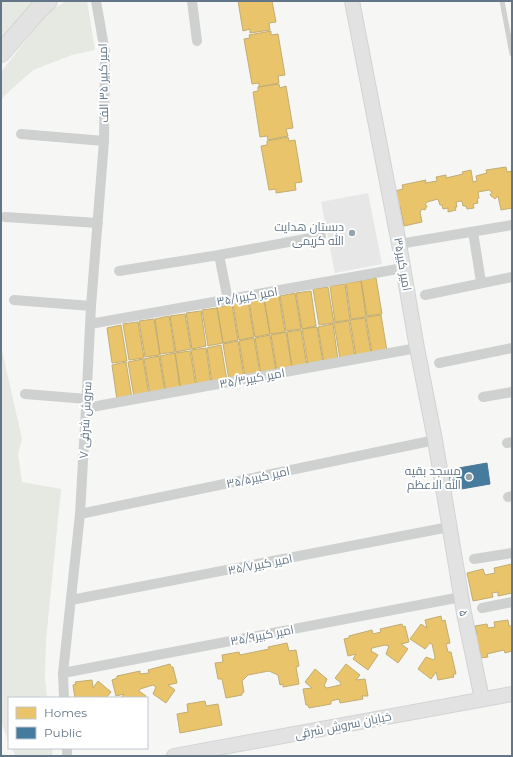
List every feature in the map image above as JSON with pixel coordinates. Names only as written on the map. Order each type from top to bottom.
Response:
[{"type":"highway","points":[[1,53],[39,9],[48,1]]},
{"type":"street","name":"امیر کبیر ۳۵ الف","points":[[96,1],[105,52],[104,141]]},
{"type":"street","points":[[192,1],[198,42]]},
{"type":"street","name":"امیر کبیر۳۵","points":[[352,1],[399,244],[435,440],[449,527]]},
{"type":"street","points":[[21,134],[104,141]]},
{"type":"street","name":"سروش شرقی ۷","points":[[64,697],[63,673],[80,514],[87,403],[90,306],[104,141]]},
{"type":"street","points":[[5,217],[98,223]]},
{"type":"street","points":[[399,244],[512,225]]},
{"type":"street","points":[[473,232],[481,282]]},
{"type":"street","points":[[119,271],[219,256],[321,236]]},
{"type":"street","points":[[219,256],[228,300]]},
{"type":"street","name":"امیر کبیر۳۵/۱","points":[[90,324],[403,268]]},
{"type":"street","points":[[425,295],[481,282],[512,277]]},
{"type":"street","points":[[14,300],[90,306]]},
{"type":"street","name":"امیر کبیر۳۵/۳","points":[[25,394],[87,403],[417,348]]},
{"type":"street","points":[[439,363],[512,348]]},
{"type":"street","points":[[483,397],[512,392]]},
{"type":"street","name":"امیر کبیر۳۵/۵","points":[[80,514],[435,440]]},
{"type":"street","name":"۵","points":[[449,527],[461,597],[482,699]]},
{"type":"street","name":"امیر کبیر۳۵/۷","points":[[71,600],[449,527]]},
{"type":"street","points":[[474,559],[512,553]]},
{"type":"street","name":"امیر کبیر۳۵/۹","points":[[63,673],[461,597]]},
{"type":"street","points":[[482,608],[512,602]]},
{"type":"street","name":"خیابان سروش شرقی","points":[[174,756],[208,753],[512,694]]},
{"type":"lane","points":[[502,1],[512,54]]},
{"type":"shaded area","points":[[1,1],[41,1],[1,47]]},
{"type":"shaded area","points":[[66,1],[87,1],[95,50],[72,55],[33,70],[4,96],[1,101],[1,72],[48,12]]},
{"type":"shaded area","name":"دبستان هدایت الله کریمی","points":[[368,193],[382,264],[335,273],[321,202]]},
{"type":"shaded area","points":[[1,346],[22,439],[18,454],[22,482],[61,489],[46,640],[45,676],[47,697],[8,697],[8,740],[1,723]]},
{"type":"shaded area","points":[[12,749],[52,749],[53,756],[15,756]]},
{"type":"building: Homes","points":[[238,1],[272,1],[276,22],[269,23],[270,30],[250,33],[250,29],[243,31]]},
{"type":"building: Homes","points":[[271,31],[271,35],[278,34],[285,75],[278,76],[279,83],[259,87],[259,83],[252,84],[244,39],[250,38],[249,35]]},
{"type":"building: Homes","points":[[279,84],[280,88],[286,86],[293,128],[286,129],[288,136],[268,140],[267,136],[260,137],[253,92],[258,91],[258,87]]},
{"type":"building: Homes","points":[[288,137],[289,141],[295,140],[302,182],[295,183],[296,190],[276,193],[276,189],[269,190],[261,146],[267,145],[267,141]]},
{"type":"building: Homes","points":[[506,167],[507,172],[512,171],[512,208],[501,210],[498,196],[495,199],[490,195],[492,192],[489,190],[478,192],[478,203],[473,204],[474,208],[467,209],[466,206],[463,206],[462,201],[456,202],[456,210],[448,212],[448,208],[443,209],[438,199],[427,202],[425,205],[427,206],[425,210],[422,209],[420,212],[422,222],[404,226],[395,191],[403,189],[402,185],[426,180],[425,183],[437,181],[436,177],[446,175],[446,178],[463,174],[462,172],[471,170],[473,182],[477,181],[476,176],[487,173],[486,170]]},
{"type":"building: Homes","points":[[376,278],[382,314],[367,316],[361,280]]},
{"type":"building: Homes","points":[[361,281],[366,317],[351,319],[346,283]]},
{"type":"building: Homes","points":[[345,284],[350,320],[335,322],[330,286]]},
{"type":"building: Homes","points":[[328,287],[334,323],[319,325],[313,289]]},
{"type":"building: Homes","points":[[311,291],[316,326],[302,329],[296,293]]},
{"type":"building: Homes","points":[[295,293],[301,329],[286,331],[280,296]]},
{"type":"building: Homes","points":[[279,296],[285,332],[270,334],[264,299]]},
{"type":"building: Homes","points":[[264,299],[270,334],[255,337],[249,301]]},
{"type":"building: Homes","points":[[248,301],[254,337],[239,340],[233,304]]},
{"type":"building: Homes","points":[[232,305],[238,340],[223,343],[217,307]]},
{"type":"building: Homes","points":[[217,308],[223,343],[208,346],[202,310]]},
{"type":"building: Homes","points":[[201,311],[206,346],[192,349],[186,313]]},
{"type":"building: Homes","points":[[185,314],[191,349],[176,352],[170,316]]},
{"type":"building: Homes","points":[[381,315],[387,351],[372,353],[366,317]]},
{"type":"building: Homes","points":[[169,316],[175,352],[160,354],[155,319]]},
{"type":"building: Homes","points":[[365,318],[371,353],[356,356],[350,320]]},
{"type":"building: Homes","points":[[154,319],[160,355],[145,357],[139,321]]},
{"type":"building: Homes","points":[[349,321],[355,357],[340,359],[334,323]]},
{"type":"building: Homes","points":[[138,322],[144,358],[129,360],[123,324]]},
{"type":"building: Homes","points":[[333,324],[338,360],[324,363],[318,327]]},
{"type":"building: Homes","points":[[121,325],[127,361],[112,363],[107,328]]},
{"type":"building: Homes","points":[[317,327],[323,363],[308,365],[302,329]]},
{"type":"building: Homes","points":[[301,330],[307,366],[292,368],[287,332]]},
{"type":"building: Homes","points":[[286,332],[292,368],[277,371],[271,335]]},
{"type":"building: Homes","points":[[270,335],[276,371],[261,374],[255,338]]},
{"type":"building: Homes","points":[[254,338],[260,374],[245,376],[239,341]]},
{"type":"building: Homes","points":[[238,341],[244,377],[229,380],[223,344]]},
{"type":"building: Homes","points":[[221,345],[227,381],[212,383],[207,348]]},
{"type":"building: Homes","points":[[206,348],[211,384],[197,386],[191,350]]},
{"type":"building: Homes","points":[[190,351],[196,387],[181,389],[175,353]]},
{"type":"building: Homes","points":[[175,353],[180,389],[166,392],[160,356]]},
{"type":"building: Homes","points":[[159,356],[165,392],[150,394],[144,359]]},
{"type":"building: Homes","points":[[143,359],[149,395],[134,397],[128,362]]},
{"type":"building: Homes","points":[[126,362],[132,398],[117,400],[112,365]]},
{"type":"building: Homes","points":[[512,564],[512,593],[498,596],[498,592],[492,593],[493,597],[473,601],[467,573],[483,569],[485,575],[495,573],[494,568]]},
{"type":"building: Homes","points":[[441,616],[442,621],[445,620],[450,643],[446,644],[448,652],[451,652],[456,674],[453,674],[454,677],[438,680],[436,672],[431,679],[418,669],[426,657],[434,660],[435,657],[432,644],[430,643],[425,649],[410,639],[421,624],[427,628],[425,620]]},
{"type":"building: Homes","points":[[508,620],[509,626],[512,626],[512,651],[505,653],[504,650],[487,654],[488,657],[481,658],[479,648],[477,648],[473,635],[477,634],[475,626],[487,624],[488,628],[495,627],[494,622]]},
{"type":"building: Homes","points":[[402,624],[403,627],[405,626],[409,642],[401,644],[408,649],[398,663],[386,654],[389,646],[385,645],[372,648],[371,651],[378,655],[368,670],[353,659],[356,654],[348,656],[344,639],[349,638],[349,636],[372,630],[373,634],[381,632],[380,629]]},
{"type":"building: Homes","points":[[287,643],[289,651],[296,650],[299,666],[296,667],[299,684],[283,687],[283,684],[280,685],[278,675],[269,671],[248,675],[242,681],[244,692],[242,695],[226,698],[222,679],[218,679],[215,663],[223,662],[222,655],[239,652],[240,655],[269,649],[268,647]]},
{"type":"building: Homes","points":[[170,664],[171,667],[173,667],[177,683],[168,685],[175,690],[166,703],[153,694],[156,687],[153,685],[140,689],[139,691],[146,696],[145,697],[122,697],[124,694],[116,696],[112,680],[117,678],[117,676],[140,671],[140,674],[149,673],[148,670]]},
{"type":"building: Homes","points":[[346,664],[360,675],[356,680],[365,679],[368,696],[362,696],[363,699],[340,703],[339,699],[331,701],[331,704],[309,708],[308,705],[306,705],[303,689],[312,688],[305,682],[315,669],[327,679],[324,686],[327,688],[340,685],[341,683],[335,678]]},
{"type":"building: Homes","points":[[92,680],[93,688],[98,681],[111,692],[107,697],[75,697],[73,685],[76,684],[75,682]]},
{"type":"building: Homes","points":[[205,701],[206,706],[218,704],[222,725],[180,733],[177,714],[188,712],[187,704]]},
{"type":"building: Public","name":"مسجد بقیه الله الاعظم","points":[[487,463],[490,484],[450,491],[447,470]]},
{"type":"place","name":"دبستان هدایت الله کریمی","points":[[352,233]]},
{"type":"place","name":"مسجد بقیه الله الاعظم","points":[[469,477]]}]
